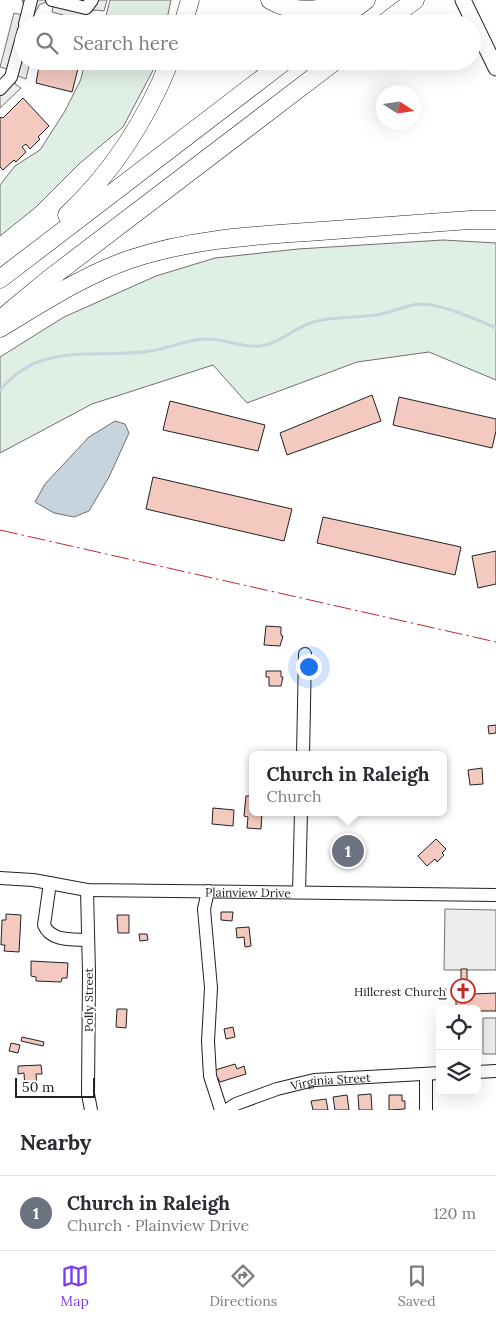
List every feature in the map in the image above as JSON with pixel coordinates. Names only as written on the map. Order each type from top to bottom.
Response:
[{"type":"highway","points":[[186,15],[190,0]]},
{"type":"highway","points":[[270,0],[290,8],[314,10],[326,8],[346,0]]},
{"type":"highway","points":[[347,15],[366,0]]},
{"type":"highway","points":[[395,15],[414,0]]},
{"type":"highway","points":[[0,278],[69,214],[103,178],[131,139],[150,107],[166,70]]},
{"type":"highway","points":[[0,278],[273,70]]},
{"type":"highway","points":[[0,320],[49,280],[322,70]]},
{"type":"highway","points":[[0,328],[106,269],[132,259],[196,243],[248,236],[470,220],[496,220]]},
{"type":"main road","points":[[464,3],[470,15]]},
{"type":"main road","points":[[481,38],[496,68]]},
{"type":"street","points":[[27,15],[31,0]]},
{"type":"street","points":[[52,0],[86,8],[92,0]]},
{"type":"street","points":[[0,89],[12,78],[15,66]]},
{"type":"street","points":[[302,751],[305,654]]},
{"type":"street","points":[[299,892],[301,816]]},
{"type":"street","name":"Plainview Drive","points":[[0,878],[50,883],[87,890],[496,895]]},
{"type":"street","points":[[50,883],[44,925],[47,931],[59,938],[88,940]]},
{"type":"street","name":"Polly Street","points":[[87,890],[88,1094],[92,1110]]},
{"type":"street","points":[[208,891],[204,909],[211,988],[208,1041],[210,1076],[221,1110]]},
{"type":"street","points":[[481,1072],[496,1071]]},
{"type":"street","name":"Virginia Street","points":[[227,1110],[236,1104],[277,1089],[314,1080],[436,1073]]},
{"type":"street","points":[[426,1074],[426,1110]]},
{"type":"green space","points":[[110,0],[171,0],[168,15],[106,15]]},
{"type":"green space","points":[[83,70],[153,70],[123,127],[79,164],[36,207],[0,236],[0,185],[15,166],[40,150],[65,111],[81,79]]},
{"type":"green space","points":[[443,240],[496,243],[496,380],[429,352],[357,362],[247,403],[213,365],[92,404],[0,453],[0,357],[64,317],[156,276],[215,258],[298,249]]},
{"type":"shaded area","points":[[22,0],[107,0],[104,11],[96,10],[88,12],[87,15],[63,15],[52,12],[52,4],[46,2],[39,5],[34,15],[22,15],[24,5]]},
{"type":"shaded area","points":[[14,13],[22,15],[15,15],[15,70],[28,70],[26,79],[18,76],[16,78],[15,84],[21,88],[0,108],[0,82],[7,69],[0,67]]},
{"type":"shaded area","points":[[115,421],[125,424],[129,433],[109,477],[89,511],[74,517],[54,513],[35,502],[45,484],[89,437]]},
{"type":"shaded area","points":[[445,909],[496,910],[496,970],[444,970]]},
{"type":"shaded area","points":[[483,1018],[496,1018],[496,1054],[483,1054]]},
{"type":"building","points":[[38,70],[78,70],[72,92],[36,83]]},
{"type":"building","points":[[23,98],[49,126],[30,149],[26,144],[22,147],[26,152],[16,162],[14,160],[3,170],[0,167],[0,118],[3,118]]},
{"type":"building","points":[[372,395],[381,421],[287,455],[280,433]]},
{"type":"building","points":[[399,397],[496,419],[496,431],[492,448],[393,425]]},
{"type":"building","points":[[170,401],[265,425],[258,451],[163,430]]},
{"type":"building","points":[[153,477],[292,509],[284,541],[146,509]]},
{"type":"building","points":[[323,517],[461,547],[455,575],[317,543]]},
{"type":"building","points":[[496,551],[496,584],[478,588],[472,556]]},
{"type":"building","points":[[266,626],[281,627],[281,635],[283,636],[280,646],[264,645]]},
{"type":"building","points":[[266,671],[281,671],[281,677],[283,677],[281,686],[269,686],[269,677],[266,677]]},
{"type":"building","points":[[496,725],[496,733],[489,734],[488,726]]},
{"type":"building","points":[[482,768],[483,784],[470,785],[468,770]]},
{"type":"building","points":[[246,796],[249,796],[249,816],[262,816],[261,829],[247,828],[248,817],[244,816]]},
{"type":"building","points":[[213,808],[234,810],[233,826],[212,824]]},
{"type":"building","points":[[436,839],[446,849],[442,853],[444,855],[437,862],[435,859],[427,866],[418,856]]},
{"type":"building","points":[[221,912],[233,912],[232,921],[221,920]]},
{"type":"building","points":[[6,914],[21,915],[19,952],[4,951],[5,945],[1,945],[2,920],[6,920]]},
{"type":"building","points":[[117,915],[129,915],[129,933],[118,933]]},
{"type":"building","points":[[249,927],[251,946],[245,947],[244,937],[237,938],[236,928]]},
{"type":"building","points":[[139,934],[147,934],[148,940],[140,941]]},
{"type":"building","points":[[31,961],[68,963],[67,978],[62,978],[61,982],[36,981],[36,977],[31,976]]},
{"type":"building","points":[[461,969],[467,969],[467,989],[461,989]]},
{"type":"building","points":[[439,989],[446,989],[446,999],[439,999]]},
{"type":"building","points":[[456,989],[474,989],[474,994],[496,993],[496,1011],[481,1011],[481,1005],[456,1005]]},
{"type":"building","points":[[117,1009],[127,1009],[126,1028],[116,1027]]},
{"type":"building","points":[[233,1027],[235,1037],[226,1039],[224,1029]]},
{"type":"building","points":[[22,1037],[44,1042],[43,1046],[21,1041]]},
{"type":"building","points":[[11,1043],[20,1045],[18,1053],[9,1051]]},
{"type":"building","points":[[235,1064],[237,1069],[244,1066],[246,1074],[220,1082],[218,1078],[215,1079],[212,1071]]},
{"type":"building","points":[[41,1065],[42,1074],[36,1074],[37,1088],[25,1089],[24,1073],[18,1074],[18,1066]]},
{"type":"building","points":[[371,1094],[372,1110],[359,1110],[358,1095]]},
{"type":"building","points":[[347,1095],[349,1110],[335,1110],[333,1097]]},
{"type":"building","points":[[389,1095],[402,1095],[402,1101],[405,1101],[405,1109],[389,1110]]},
{"type":"building","points":[[326,1099],[328,1110],[313,1110],[311,1101]]},
{"type":"waterway","points":[[0,390],[17,374],[35,363],[53,357],[135,353],[201,339],[215,339],[247,346],[267,345],[316,321],[376,315],[420,304],[449,309],[496,328]]},
{"type":"power","points":[[0,530],[496,642]]},
{"type":"place","name":"Church in Raleigh","points":[[348,851]]},
{"type":"place","name":"Hillcrest Church","points":[[463,991]]}]
